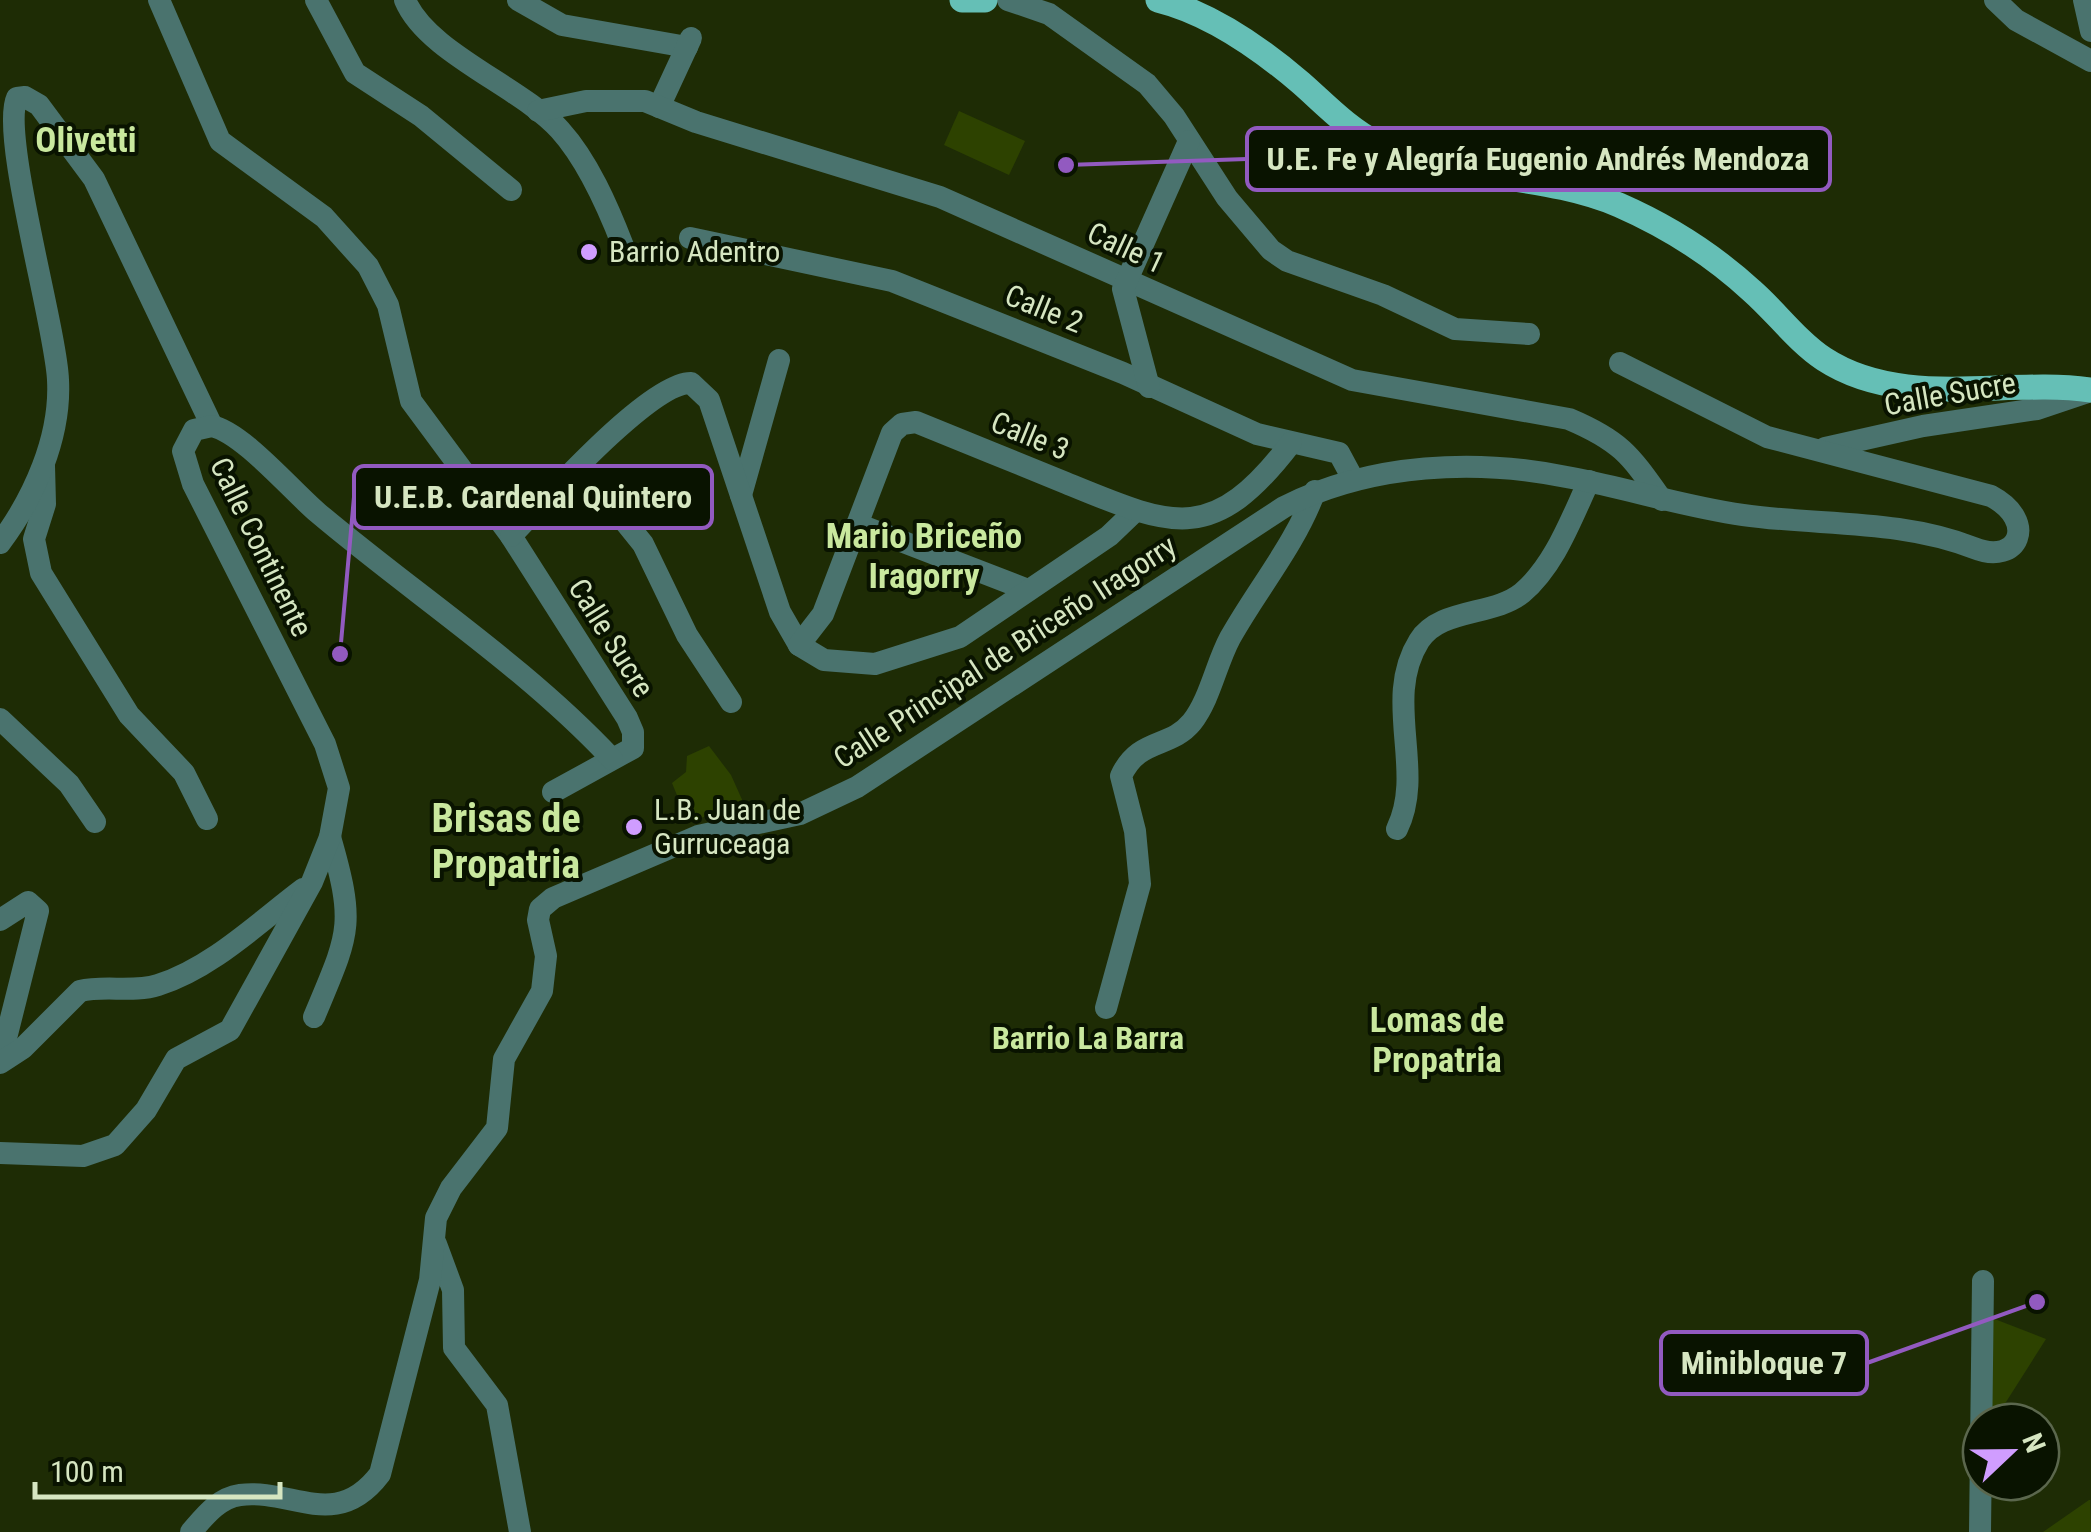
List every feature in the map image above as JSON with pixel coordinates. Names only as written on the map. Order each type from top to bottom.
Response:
[{"type":"main road","points":[[962,0],[985,0]]},
{"type":"main road","points":[[1158,0],[1240,38],[1352,127],[1394,152],[1452,168],[1585,193],[1657,225],[1722,266],[1824,359],[1845,368],[1946,390],[2064,386],[2091,390]]},
{"type":"street","points":[[159,0],[220,141],[324,217],[368,266],[388,305],[411,401],[511,536],[662,390],[691,383],[709,400],[780,612],[799,645],[824,660],[844,665],[896,660],[960,636],[1109,536],[1133,513]]},
{"type":"street","points":[[316,0],[355,73],[421,116],[511,190]]},
{"type":"street","points":[[405,0],[428,30],[538,111],[575,150],[623,246]]},
{"type":"street","points":[[518,0],[562,24],[689,42],[660,107]]},
{"type":"street","points":[[1008,0],[1049,14],[1116,60],[1164,102],[1227,198],[1270,250],[1287,261],[1383,295],[1455,329],[1530,334]]},
{"type":"street","points":[[1995,0],[2016,20],[2091,60]]},
{"type":"street","points":[[2084,0],[2091,31]]},
{"type":"street","points":[[0,543],[52,440],[58,380],[14,178],[8,113],[17,98],[25,96],[40,104],[94,179],[212,426]]},
{"type":"street","name":"Calle 1","points":[[538,111],[616,100],[660,107],[940,197],[1352,380],[1569,419],[1622,446],[1662,500]]},
{"type":"street","points":[[1149,387],[1130,329],[1124,282],[1189,141]]},
{"type":"street","name":"Calle 2","points":[[690,238],[865,272],[940,298],[1256,434],[1339,453],[1352,479]]},
{"type":"street","points":[[741,495],[778,360]]},
{"type":"street","points":[[1620,363],[1767,437],[1817,450]]},
{"type":"street","name":"Calle Sucre","points":[[1817,450],[1922,426],[2037,410],[2091,390]]},
{"type":"street","name":"Calle 3","points":[[857,524],[892,434],[902,424],[916,422],[1133,513],[1181,518],[1220,510],[1252,490],[1291,442]]},
{"type":"street","name":"Calle Continente","points":[[0,1153],[99,1153],[131,1132],[176,1059],[230,1030],[312,882],[338,810],[335,769],[302,696],[214,531],[186,464],[186,440],[194,430],[212,426],[236,438],[318,513],[550,700],[612,759]]},
{"type":"street","name":"Calle Principal de Briceño Iragorry","points":[[191,1532],[220,1502],[236,1495],[330,1511],[372,1487],[388,1455],[430,1280],[433,1236],[443,1199],[498,1128],[504,1059],[542,992],[546,956],[538,920],[546,902],[698,836],[800,814],[857,787],[1142,597],[1314,492],[1352,479],[1450,468],[1529,470],[1753,516],[1888,527],[1984,552],[2007,548],[2018,540],[2021,528],[2017,516],[1992,496],[1817,450]]},
{"type":"street","points":[[44,462],[45,504],[34,539],[41,573],[128,715],[184,773],[207,819]]},
{"type":"street","points":[[580,466],[635,532],[660,574],[687,635],[731,702]]},
{"type":"street","points":[[1397,829],[1406,768],[1401,704],[1419,640],[1441,623],[1523,592],[1554,554],[1589,482]]},
{"type":"street","points":[[1106,1008],[1140,884],[1135,831],[1121,776],[1138,750],[1179,732],[1195,719],[1230,638],[1292,542],[1314,492]]},
{"type":"street","points":[[799,645],[823,614],[857,524],[1028,590]]},
{"type":"street","name":"Calle Sucre","points":[[511,536],[634,732],[633,748],[612,759]]},
{"type":"street","points":[[0,720],[69,784],[95,822]]},
{"type":"street","points":[[553,792],[612,759]]},
{"type":"street","points":[[314,1017],[343,946],[349,919],[330,837]]},
{"type":"street","points":[[0,1062],[23,1048],[80,991],[155,986],[170,980],[233,942],[312,882]]},
{"type":"street","points":[[0,920],[28,902],[38,910],[0,1062]]},
{"type":"street","points":[[433,1236],[452,1290],[454,1348],[497,1405],[520,1532]]},
{"type":"street","points":[[1980,1532],[1982,1281]]},
{"type":"green space","points":[[959,111],[1025,141],[1009,175],[944,145]]},
{"type":"green space","points":[[709,746],[731,775],[744,804],[688,822],[672,783],[686,772],[687,756]]},
{"type":"green space","points":[[1992,1318],[2046,1339],[2006,1402],[1987,1402]]},
{"type":"green space","points":[[2089,1500],[2091,1532],[2043,1532]]},
{"type":"place","name":"U.E. Fe y Alegría Eugenio Andrés Mendoza","points":[[1066,165]]},
{"type":"place","name":"Barrio Adentro","points":[[589,252]]},
{"type":"place","name":"U.E.B. Cardenal Quintero","points":[[340,654]]},
{"type":"place","name":"L.B. Juan de Gurruceaga","points":[[634,827]]},
{"type":"place","name":"Minibloque 7","points":[[2037,1302]]},
{"type":"district","name":"Olivetti","points":[[86,140]]},
{"type":"district","name":"Mario Briceño Iragorry","points":[[924,556]]},
{"type":"district","name":"Brisas de Propatria","points":[[506,841]]},
{"type":"district","name":"Barrio La Barra","points":[[1088,1038]]},
{"type":"district","name":"Lomas de Propatria","points":[[1437,1040]]}]
